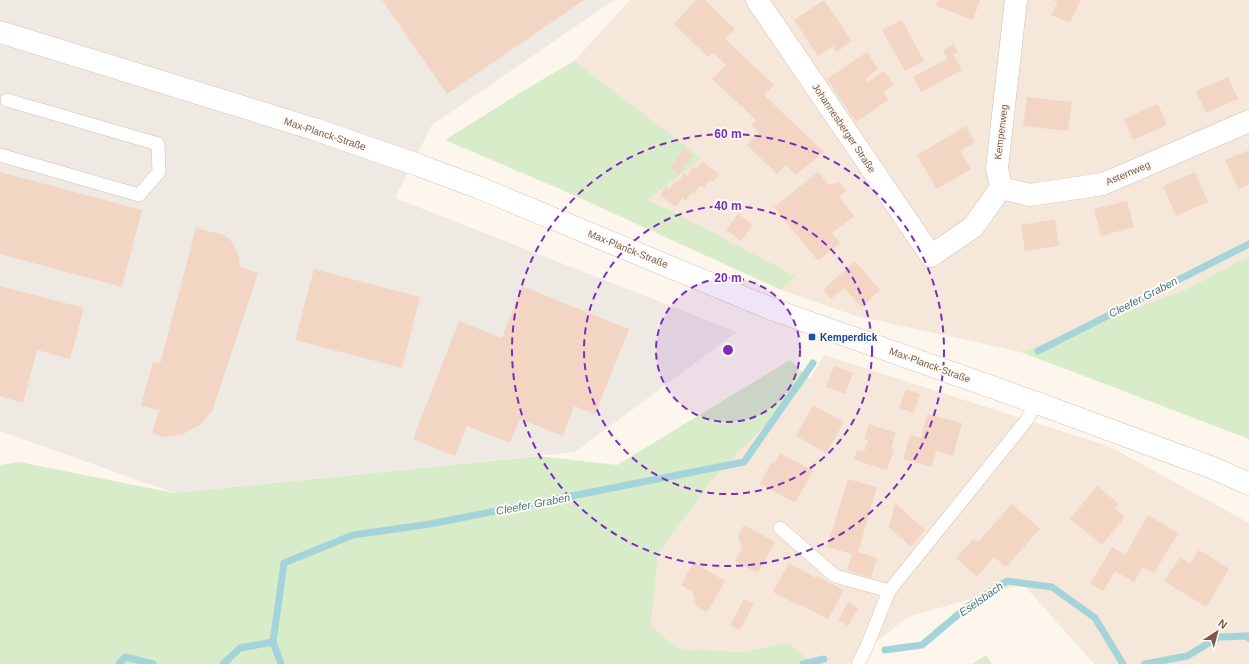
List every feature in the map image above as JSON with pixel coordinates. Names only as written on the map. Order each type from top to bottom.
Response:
[{"type":"street","name":"Johannesberger Straße","points":[[757,0],[931,256],[973,227],[1001,188]]},
{"type":"street","name":"Kempenweg","points":[[1001,188],[997,168],[1016,0]]},
{"type":"street","name":"Max-Planck-Straße","points":[[0,32],[314,129],[418,165],[477,187],[774,310],[1037,403],[1213,468],[1249,484]]},
{"type":"street","name":"Asternweg","points":[[1001,188],[1030,195],[1103,184],[1249,121]]},
{"type":"lane","points":[[0,155],[139,195],[159,172],[158,144],[8,100]]},
{"type":"lane","points":[[858,664],[867,646],[889,591],[1026,421],[1037,403]]},
{"type":"lane","points":[[780,528],[835,576],[889,591]]},
{"type":"shaded area","points":[[0,0],[614,0],[432,125],[395,198],[737,332],[575,452],[174,493],[0,431]]},
{"type":"shaded area","points":[[630,0],[1249,0],[1249,256],[1187,289],[1021,352],[856,316],[781,290],[794,276],[647,199],[700,158],[574,61]]},
{"type":"shaded area","points":[[824,355],[1111,447],[1249,523],[1249,664],[1094,664],[1023,584],[908,617],[848,664],[813,664],[788,642],[744,652],[678,649],[651,626],[658,554],[712,480],[810,379]]},
{"type":"green space","points":[[574,61],[701,158],[648,200],[672,211],[795,276],[781,290],[569,193],[445,140]]},
{"type":"green space","points":[[1249,256],[1249,439],[1021,352],[1187,289]]},
{"type":"green space","points":[[790,360],[810,379],[712,480],[658,554],[651,626],[678,649],[744,652],[788,642],[813,664],[0,664],[0,465],[20,462],[174,493],[539,456],[617,465]]},
{"type":"green space","points":[[986,655],[992,664],[972,664]]},
{"type":"building","points":[[382,0],[584,0],[447,94]]},
{"type":"building","points":[[696,0],[705,0],[735,29],[725,39],[774,85],[764,95],[824,152],[796,175],[786,165],[777,174],[747,145],[759,132],[751,125],[756,120],[712,79],[726,65],[713,53],[708,57],[674,24]]},
{"type":"building","points":[[824,0],[852,41],[837,52],[833,46],[818,56],[794,20]]},
{"type":"building","points":[[938,0],[980,0],[973,20],[936,6]]},
{"type":"building","points":[[1053,0],[1081,0],[1070,23],[1051,15],[1058,2]]},
{"type":"building","points":[[902,20],[924,61],[905,71],[882,30]]},
{"type":"building","points":[[954,44],[958,52],[953,54],[962,70],[921,92],[913,77],[947,59],[943,50]]},
{"type":"building","points":[[867,52],[878,69],[866,78],[868,82],[884,71],[894,85],[883,92],[888,100],[856,122],[827,79]]},
{"type":"building","points":[[1228,77],[1238,99],[1206,113],[1196,91]]},
{"type":"building","points":[[1027,97],[1072,102],[1068,131],[1023,126]]},
{"type":"building","points":[[1158,104],[1167,125],[1133,140],[1124,119]]},
{"type":"building","points":[[966,126],[975,142],[960,151],[971,169],[937,189],[917,155]]},
{"type":"building","points":[[684,149],[693,155],[678,175],[670,168]]},
{"type":"building","points":[[1249,150],[1249,185],[1238,189],[1225,160]]},
{"type":"building","points":[[702,161],[719,174],[713,182],[710,180],[704,188],[700,185],[694,194],[692,192],[685,201],[683,198],[676,207],[660,195],[666,186],[669,189],[676,180],[678,182],[684,173],[687,176],[693,167],[696,169]]},
{"type":"building","points":[[0,172],[142,210],[122,287],[0,254]]},
{"type":"building","points":[[818,172],[829,185],[839,182],[846,191],[839,197],[854,216],[832,233],[840,243],[818,261],[774,207]]},
{"type":"building","points":[[1195,172],[1208,202],[1176,216],[1163,186]]},
{"type":"building","points":[[1127,201],[1134,227],[1101,236],[1094,209]]},
{"type":"building","points":[[738,214],[753,225],[741,241],[726,230]]},
{"type":"building","points":[[1055,219],[1059,246],[1025,251],[1021,225]]},
{"type":"building","points":[[196,228],[224,235],[232,242],[239,257],[240,267],[258,273],[212,411],[200,425],[183,434],[165,437],[152,433],[159,410],[141,406],[153,362],[160,364]]},
{"type":"building","points":[[855,261],[880,290],[861,307],[844,288],[831,299],[823,290]]},
{"type":"building","points":[[314,269],[420,297],[402,368],[295,340]]},
{"type":"building","points":[[0,286],[84,308],[70,359],[37,350],[23,403],[0,396]]},
{"type":"building","points":[[522,286],[629,329],[595,414],[574,406],[563,436],[520,419],[510,443],[467,426],[455,456],[413,439],[459,321],[502,338]]},
{"type":"building","points":[[834,366],[853,373],[845,394],[826,387]]},
{"type":"building","points":[[906,389],[920,394],[914,413],[899,408]]},
{"type":"building","points":[[813,405],[844,422],[826,453],[796,436]]},
{"type":"building","points":[[927,414],[962,423],[953,456],[936,451],[932,467],[903,459],[910,435],[921,438]]},
{"type":"building","points":[[869,424],[896,433],[891,448],[894,450],[887,470],[854,460],[857,450],[864,452],[868,440],[864,439]]},
{"type":"building","points":[[780,453],[813,471],[795,503],[760,484],[771,463],[774,464]]},
{"type":"building","points":[[848,479],[877,487],[858,552],[877,558],[871,578],[847,570],[852,554],[827,547]]},
{"type":"building","points":[[1097,486],[1119,504],[1115,509],[1125,517],[1102,545],[1070,519]]},
{"type":"building","points":[[895,503],[925,530],[911,547],[889,527]]},
{"type":"building","points":[[1012,504],[1040,529],[1006,567],[994,557],[977,577],[956,558],[973,539],[978,542]]},
{"type":"building","points":[[1148,515],[1178,533],[1154,573],[1143,567],[1134,582],[1115,571],[1103,591],[1090,584],[1112,547],[1125,555]]},
{"type":"building","points":[[744,525],[775,542],[758,573],[735,561],[742,548],[738,536]]},
{"type":"building","points":[[1199,550],[1229,569],[1206,607],[1164,581],[1180,557],[1190,564]]},
{"type":"building","points":[[694,562],[725,581],[707,612],[696,606],[693,592],[681,585]]},
{"type":"building","points":[[789,563],[816,578],[817,576],[844,590],[828,619],[773,592]]},
{"type":"building","points":[[744,599],[754,604],[740,630],[730,625]]},
{"type":"building","points":[[848,602],[858,608],[848,626],[838,620]]},
{"type":"waterway","name":"Cleefer Graben","points":[[1038,351],[1249,244]]},
{"type":"waterway","name":"Cleefer Graben","points":[[273,642],[284,563],[353,535],[430,524],[744,462],[813,363]]},
{"type":"waterway","name":"Eselsbach","points":[[885,650],[922,645],[967,607],[1007,581],[1052,587],[1095,618],[1123,664]]},
{"type":"waterway","name":"Eselsbach","points":[[1145,664],[1187,656],[1219,637],[1247,636],[1249,638]]},
{"type":"waterway","name":"Eselsbach","points":[[223,664],[240,648],[273,642],[281,664]]},
{"type":"waterway","name":"Eselsbach","points":[[119,664],[125,657],[153,664]]},
{"type":"waterway","name":"Eselsbach","points":[[803,664],[824,659]]},
{"type":"place","name":"Kemperdick","points":[[812,337]]}]
